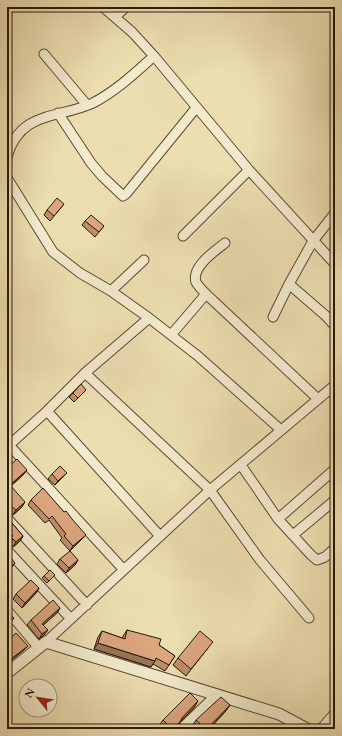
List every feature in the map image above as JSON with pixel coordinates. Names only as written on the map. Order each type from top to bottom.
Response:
[{"type":"street","points":[[103,7],[132,32],[154,56],[249,170],[335,264]]},
{"type":"street","points":[[115,17],[126,7]]},
{"type":"street","points":[[44,54],[87,105]]},
{"type":"street","points":[[7,157],[9,142],[36,120],[87,105],[116,88],[154,56]]},
{"type":"street","points":[[58,113],[91,163],[122,196],[126,194],[154,161],[196,108]]},
{"type":"street","points":[[182,236],[249,170]]},
{"type":"street","points":[[8,181],[53,252],[80,272],[111,291],[171,335],[203,361],[281,430]]},
{"type":"street","points":[[273,317],[289,284],[313,241],[335,213]]},
{"type":"street","points":[[225,243],[207,257],[197,270],[196,281],[206,294],[318,399]]},
{"type":"street","points":[[111,291],[144,260]]},
{"type":"street","points":[[289,284],[326,316],[335,326]]},
{"type":"street","points":[[171,335],[206,294]]},
{"type":"street","points":[[124,570],[8,446],[47,411],[85,373],[149,318]]},
{"type":"street","points":[[85,373],[210,490],[260,560],[309,618]]},
{"type":"street","points":[[7,673],[42,645],[87,605],[159,535],[186,513],[210,490],[335,385]]},
{"type":"street","points":[[47,411],[159,535]]},
{"type":"street","points":[[241,465],[278,518],[317,560],[325,557],[335,548]]},
{"type":"street","points":[[278,518],[335,469]]},
{"type":"street","points":[[293,535],[335,500]]},
{"type":"street","points":[[7,518],[87,605]]},
{"type":"street","points":[[7,550],[71,619]]},
{"type":"street","points":[[7,610],[42,645],[279,714],[307,729]]},
{"type":"street","points":[[181,729],[216,695]]},
{"type":"street","points":[[321,729],[335,713]]},
{"type":"building","points":[[57,198],[64,204],[54,216],[47,210]]},
{"type":"building","points":[[91,215],[104,226],[99,232],[85,221]]},
{"type":"building","points":[[81,384],[86,390],[78,398],[73,393]]},
{"type":"building","points":[[17,459],[27,470],[10,485],[25,502],[16,510],[12,507],[7,508],[7,468]]},
{"type":"building","points":[[60,466],[67,473],[58,481],[52,474]]},
{"type":"building","points":[[43,488],[64,512],[66,511],[86,535],[73,546],[64,536],[66,534],[52,516],[49,519],[31,500]]},
{"type":"building","points":[[7,517],[23,536],[16,542],[13,539],[9,539],[13,536],[7,529]]},
{"type":"building","points":[[70,551],[78,560],[69,568],[60,559]]},
{"type":"building","points":[[7,553],[15,563],[7,570]]},
{"type":"building","points":[[50,570],[55,575],[49,581],[44,576]]},
{"type":"building","points":[[31,580],[39,588],[25,603],[16,594]]},
{"type":"building","points":[[53,600],[60,608],[42,624],[48,630],[42,634],[31,620]]},
{"type":"building","points":[[7,611],[14,618],[7,624]]},
{"type":"building","points":[[127,630],[161,639],[159,645],[175,656],[169,665],[156,658],[155,661],[98,643],[102,631],[125,639]]},
{"type":"building","points":[[200,631],[213,642],[191,669],[178,658]]},
{"type":"building","points":[[16,633],[28,646],[7,662],[7,641]]},
{"type":"building","points":[[190,693],[198,701],[172,729],[163,720]]},
{"type":"building","points":[[221,697],[230,705],[206,729],[196,720]]}]
